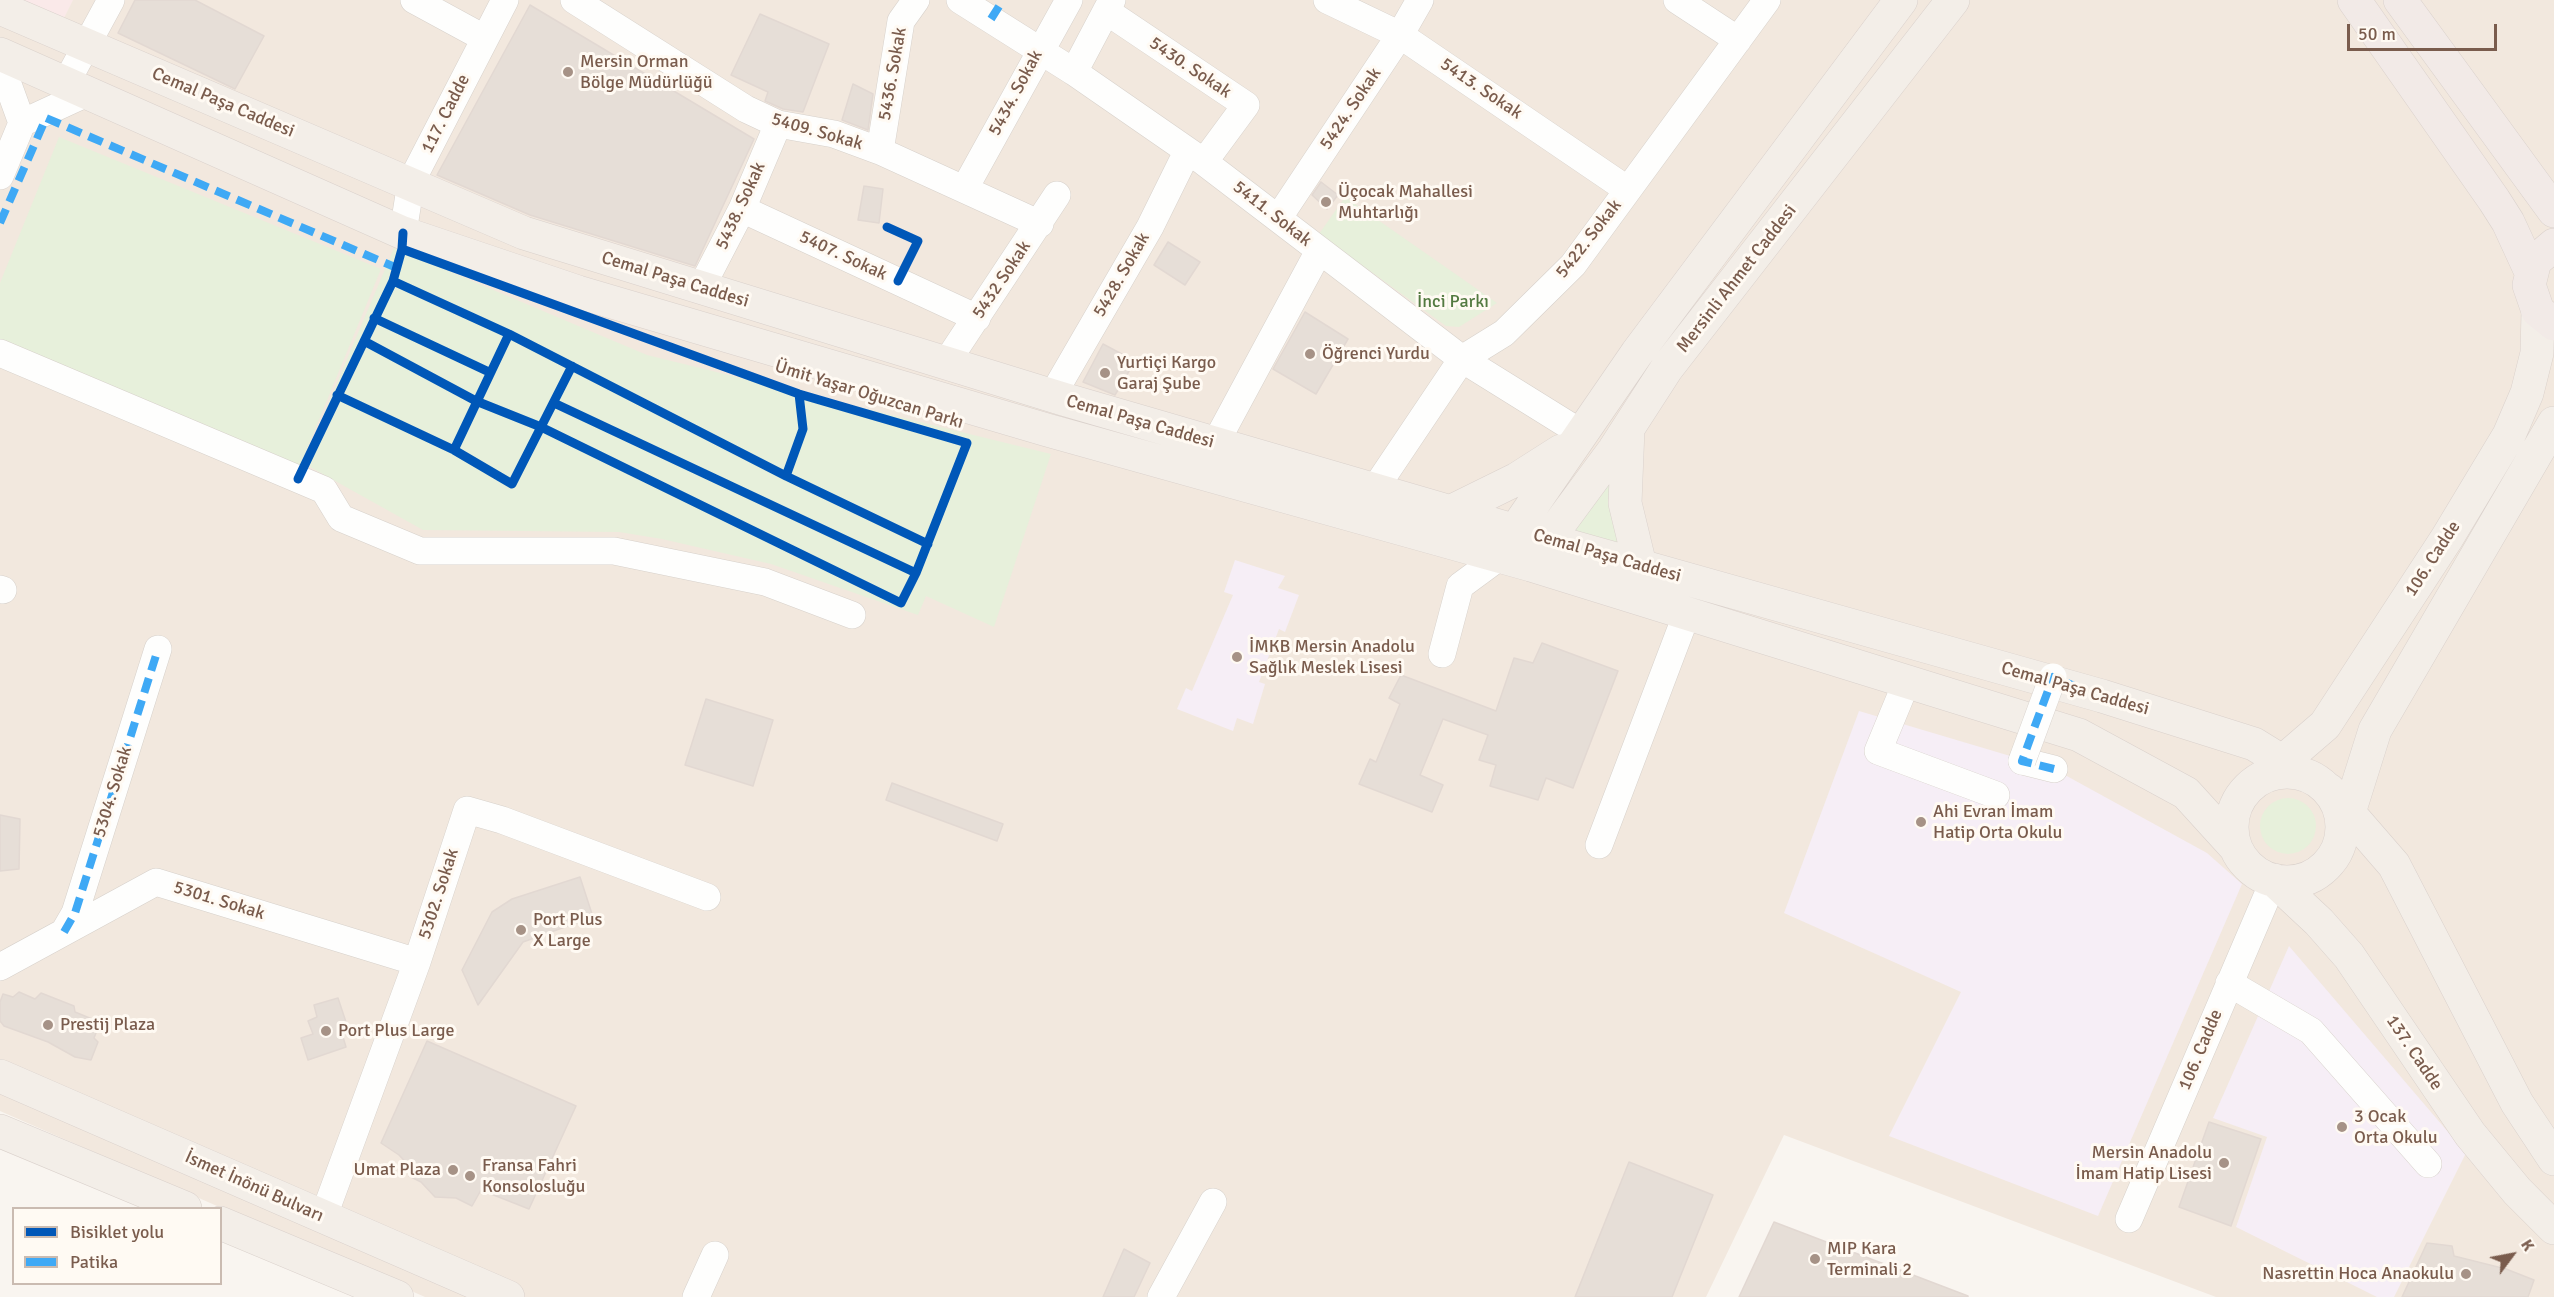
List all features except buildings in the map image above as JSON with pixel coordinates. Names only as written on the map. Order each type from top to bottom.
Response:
[{"type":"highway","points":[[2354,0],[2494,200],[2508,222],[2531,272]]},
{"type":"highway","points":[[2400,0],[2550,194]]},
{"type":"highway","points":[[2546,317],[2530,292],[2531,272],[2542,252],[2554,245]]},
{"type":"main road","name":"Mersinli Ahmet Caddesi","points":[[1539,551],[1628,429],[1667,368],[1953,0]]},
{"type":"main road","name":"Mersinli Ahmet Caddesi","points":[[1505,544],[1637,353],[1897,6]]},
{"type":"main road","points":[[1897,6],[1909,56]]},
{"type":"main road","name":"Cemal Paşa Caddesi","points":[[0,8],[411,182],[524,233],[1052,396],[1450,512],[1505,544]]},
{"type":"main road","name":"Cemal Paşa Caddesi","points":[[0,54],[403,233],[578,292],[1058,433],[1505,544],[1640,565],[2086,692],[2254,744],[2284,770]]},
{"type":"main road","name":"106. Cadde","points":[[2284,770],[2325,725],[2447,538],[2509,435],[2527,393],[2546,317]]},
{"type":"main road","name":"106. Cadde","points":[[2340,814],[2375,730],[2553,427]]},
{"type":"main road","points":[[1628,429],[1625,503],[1640,565]]},
{"type":"main road","points":[[1450,512],[1517,479],[1577,439]]},
{"type":"main road","name":"Cemal Paşa Caddesi","points":[[1539,551],[1687,613],[2079,735],[2186,792],[2236,848]]},
{"type":"main road","points":[[2340,814],[2335,855],[2324,869],[2308,878],[2291,882],[2274,880],[2257,873],[2245,862],[2236,848],[2232,831],[2233,813],[2241,797],[2252,784],[2284,770],[2316,780],[2340,814],[2394,865],[2517,1103],[2554,1159]]},
{"type":"main road","name":"137. Cadde","points":[[2274,880],[2319,922],[2349,956],[2470,1134],[2517,1191],[2554,1228]]},
{"type":"main road","name":"İsmet İnönü Bulvarı","points":[[0,1076],[508,1297]]},
{"type":"main road","points":[[0,1131],[180,1207]]},
{"type":"main road","points":[[222,1224],[397,1297]]},
{"type":"street","points":[[0,176],[22,123],[77,88],[87,45],[111,0]]},
{"type":"street","points":[[414,0],[484,38]]},
{"type":"street","name":"117. Cadde","points":[[403,233],[411,182],[505,0]]},
{"type":"street","name":"5409. Sokak","points":[[574,0],[746,109],[778,124],[834,134],[880,151],[1040,224]]},
{"type":"street","name":"5436. Sokak","points":[[880,151],[902,21],[916,0]]},
{"type":"street","name":"5411. Sokak","points":[[960,0],[997,9],[1039,50],[1074,72],[1279,217],[1318,251],[1462,358],[1577,439]]},
{"type":"street","name":"5434. Sokak","points":[[965,188],[1039,50],[1069,0]]},
{"type":"street","name":"5413. Sokak","points":[[1327,0],[1401,35],[1628,190]]},
{"type":"street","name":"5424. Sokak","points":[[1279,217],[1401,35],[1420,0]]},
{"type":"street","points":[[1677,0],[1738,40]]},
{"type":"street","name":"5422. Sokak","points":[[1374,490],[1462,358],[1504,333],[1573,265],[1767,0]]},
{"type":"street","points":[[1074,72],[1109,5]]},
{"type":"street","name":"5430. Sokak","points":[[1109,5],[1246,105],[1196,157]]},
{"type":"street","points":[[0,62],[22,123]]},
{"type":"street","name":"5438. Sokak","points":[[701,288],[742,209],[778,124]]},
{"type":"street","name":"5428. Sokak","points":[[1052,396],[1150,227],[1196,157]]},
{"type":"street","name":"5432 Sokak","points":[[946,363],[1040,224],[1057,195]]},
{"type":"street","name":"5407. Sokak","points":[[742,209],[977,318]]},
{"type":"street","points":[[1215,444],[1318,251]]},
{"type":"street","points":[[0,353],[324,490],[341,518],[420,552],[614,551],[765,582],[852,615]]},
{"type":"street","points":[[1442,654],[1460,586],[1505,544]]},
{"type":"street","points":[[1599,845],[1687,613]]},
{"type":"street","name":"5304. Sokak","points":[[64,932],[75,913],[158,649]]},
{"type":"street","points":[[2054,769],[2022,761],[2054,677],[2086,692]]},
{"type":"street","points":[[1907,681],[1878,751],[1996,795]]},
{"type":"street","name":"5302. Sokak","points":[[323,1218],[417,963],[467,810],[502,820],[707,897]]},
{"type":"street","name":"106. Cadde","points":[[2129,1220],[2274,880]]},
{"type":"street","name":"5301. Sokak","points":[[0,967],[156,882],[417,963]]},
{"type":"street","points":[[2229,983],[2311,1031],[2428,1164]]},
{"type":"street","points":[[1161,1297],[1214,1202]]},
{"type":"street","points":[[696,1297],[715,1255]]},
{"type":"shaded area","points":[[0,0],[2554,0],[2554,1297],[2216,1297],[1784,1135],[1706,1297],[425,1297],[0,1111]]},
{"type":"shaded area","points":[[17,0],[73,0],[63,20]]},
{"type":"shaded area","name":"İMKB Mersin Anadolu Sağlık Meslek Lisesi","points":[[1235,560],[1285,576],[1278,588],[1299,595],[1285,632],[1279,629],[1259,682],[1265,684],[1253,724],[1237,718],[1233,731],[1177,709],[1186,688],[1192,691],[1233,595],[1224,592]]},
{"type":"shaded area","points":[[1859,711],[2054,769],[2207,853],[2242,884],[2098,1216],[1889,1136],[1961,992],[1784,913]]},
{"type":"shaded area","name":"3 Ocak Orta Okulu","points":[[2289,946],[2466,1153],[2394,1297],[2377,1297],[2236,1227],[2267,1137],[2213,1118]]},
{"type":"green space","points":[[59,137],[381,269],[300,466],[0,342],[0,283]]},
{"type":"green space","name":"İnci Parkı","points":[[1345,197],[1497,303],[1459,327],[1446,326],[1319,234]]},
{"type":"green space","points":[[394,248],[647,355],[1051,454],[994,627],[926,596],[918,615],[771,564],[662,539],[619,532],[423,530],[303,463]]},
{"type":"green space","points":[[1621,452],[1618,544],[1566,529]]},
{"type":"green space","points":[[2282,798],[2294,798],[2308,806],[2316,820],[2314,837],[2308,846],[2294,854],[2282,854],[2265,842],[2260,832],[2260,820],[2272,803]]},
{"type":"marked path","points":[[991,19],[1003,0]]},
{"type":"marked path","points":[[0,223],[46,118],[397,268]]},
{"type":"marked path","points":[[64,932],[75,913],[158,649]]},
{"type":"marked path","points":[[2054,769],[2022,761],[2053,677],[2086,691]]},
{"type":"cycle path","points":[[887,227],[918,241],[898,281]]},
{"type":"cycle path","points":[[298,479],[393,281],[402,249],[403,233]]},
{"type":"cycle path","name":"Ümit Yaşar Oğuzcan Parkı","points":[[364,341],[476,401],[541,427],[901,603],[916,573],[967,443],[799,394],[402,249]]},
{"type":"cycle path","points":[[393,281],[509,334],[786,476],[928,544]]},
{"type":"cycle path","points":[[374,318],[489,372]]},
{"type":"cycle path","points":[[454,450],[509,334]]},
{"type":"cycle path","points":[[337,395],[454,450],[512,484],[572,366]]},
{"type":"cycle path","name":"Ümit Yaşar Oğuzcan Parkı","points":[[786,476],[803,429],[799,394]]},
{"type":"cycle path","points":[[554,403],[916,573]]},
{"type":"place","name":"Mersin Orman Bölge Müdürlüğü","points":[[568,72]]},
{"type":"place","name":"Üçocak Mahallesi Muhtarlığı","points":[[1326,202]]},
{"type":"place","name":"Öğrenci Yurdu","points":[[1310,354]]},
{"type":"place","name":"Yurtiçi Kargo Garaj Şube","points":[[1105,373]]},
{"type":"place","name":"İMKB Mersin Anadolu Sağlık Meslek Lisesi","points":[[1237,657]]},
{"type":"place","name":"Ahi Evran İmam Hatip Orta Okulu","points":[[1921,822]]},
{"type":"place","name":"Port Plus X Large","points":[[521,930]]},
{"type":"place","name":"Prestij Plaza","points":[[48,1025]]},
{"type":"place","name":"Port Plus Large","points":[[326,1031]]},
{"type":"place","name":"3 Ocak Orta Okulu","points":[[2342,1127]]},
{"type":"place","name":"Mersin Anadolu İmam Hatip Lisesi","points":[[2224,1163]]},
{"type":"place","name":"Umat Plaza","points":[[453,1170]]},
{"type":"place","name":"Fransa Fahri Konsolosluğu","points":[[470,1176]]},
{"type":"place","name":"MIP Kara Terminali 2","points":[[1815,1259]]},
{"type":"place","name":"Nasrettin Hoca Anaokulu","points":[[2466,1274]]}]
